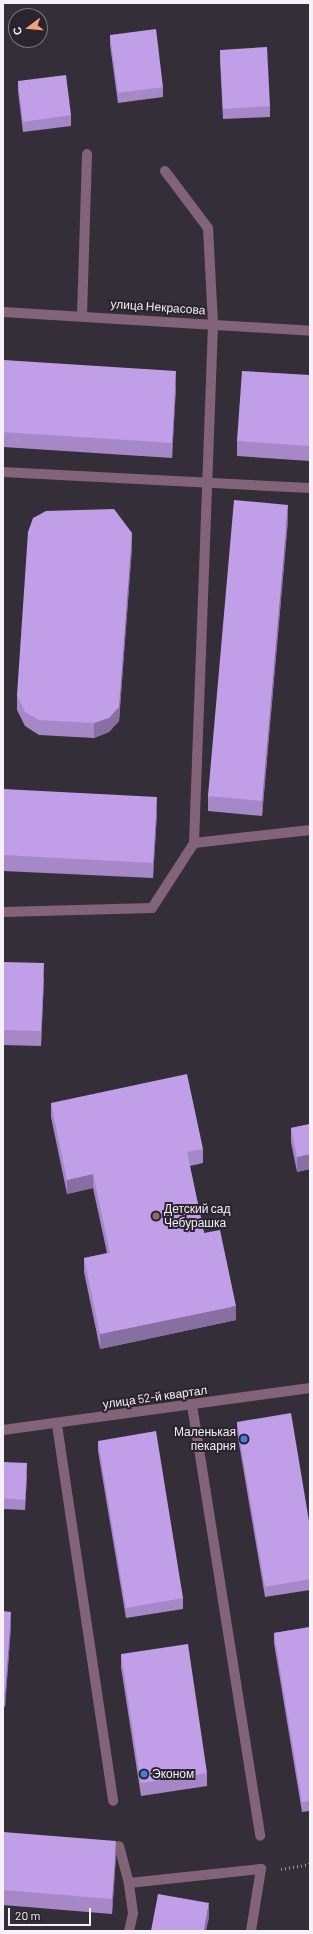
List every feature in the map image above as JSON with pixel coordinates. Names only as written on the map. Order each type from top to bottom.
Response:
[{"type":"street","points":[[82,315],[87,154]]},
{"type":"street","points":[[3,912],[152,908],[194,843],[206,482],[214,325],[208,228],[164,171]]},
{"type":"street","name":"улица Некрасова","points":[[3,312],[82,315],[310,331]]},
{"type":"street","points":[[3,472],[310,488]]},
{"type":"street","points":[[194,843],[310,830]]},
{"type":"street","name":"улица 52-й квартал","points":[[3,1430],[57,1424],[310,1388]]},
{"type":"street","points":[[192,1405],[260,1836]]},
{"type":"street","points":[[57,1424],[113,1801]]},
{"type":"street","points":[[119,1846],[129,1883],[133,1913],[129,1931]]},
{"type":"street","points":[[129,1883],[261,1869],[251,1931]]},
{"type":"path","points":[[261,1869],[266,1872],[310,1864]]},
{"type":"building","points":[[156,29],[163,87],[118,93],[110,35]]},
{"type":"building","points":[[267,47],[270,106],[223,109],[220,50]]},
{"type":"building","points":[[66,75],[71,115],[23,122],[18,81]]},
{"type":"building","points":[[3,360],[176,371],[172,443],[3,432]]},
{"type":"building","points":[[242,371],[310,375],[310,446],[237,441]]},
{"type":"building","points":[[234,500],[288,505],[262,801],[208,796]]},
{"type":"building","points":[[114,509],[132,533],[119,707],[109,718],[94,723],[39,720],[25,712],[17,695],[28,532],[33,518],[46,511]]},
{"type":"building","points":[[3,789],[157,797],[153,863],[3,855]]},
{"type":"building","points":[[3,962],[44,963],[41,1031],[3,1030]]},
{"type":"building","points":[[187,1074],[203,1149],[187,1152],[204,1233],[220,1230],[236,1306],[100,1334],[84,1258],[110,1253],[93,1174],[67,1180],[51,1103]]},
{"type":"building","points":[[310,1124],[310,1154],[297,1157],[291,1128]]},
{"type":"building","points":[[291,1413],[310,1527],[310,1579],[265,1587],[237,1422]]},
{"type":"building","points":[[156,1431],[183,1598],[126,1608],[98,1441]]},
{"type":"building","points":[[3,1462],[27,1463],[25,1500],[3,1498]]},
{"type":"building","points":[[3,1611],[11,1612],[5,1692],[3,1692]]},
{"type":"building","points":[[310,1627],[310,1801],[302,1802],[274,1633]]},
{"type":"building","points":[[188,1644],[207,1773],[141,1783],[121,1654]]},
{"type":"building","points":[[3,1832],[116,1841],[112,1899],[3,1890]]},
{"type":"building","points":[[158,1894],[209,1903],[204,1931],[151,1931]]},
{"type":"place","name":"Детский сад Чебурашка","points":[[156,1216]]},
{"type":"place","name":"Маленькая пекарня","points":[[244,1439]]},
{"type":"place","name":"Эконом","points":[[144,1774]]}]
